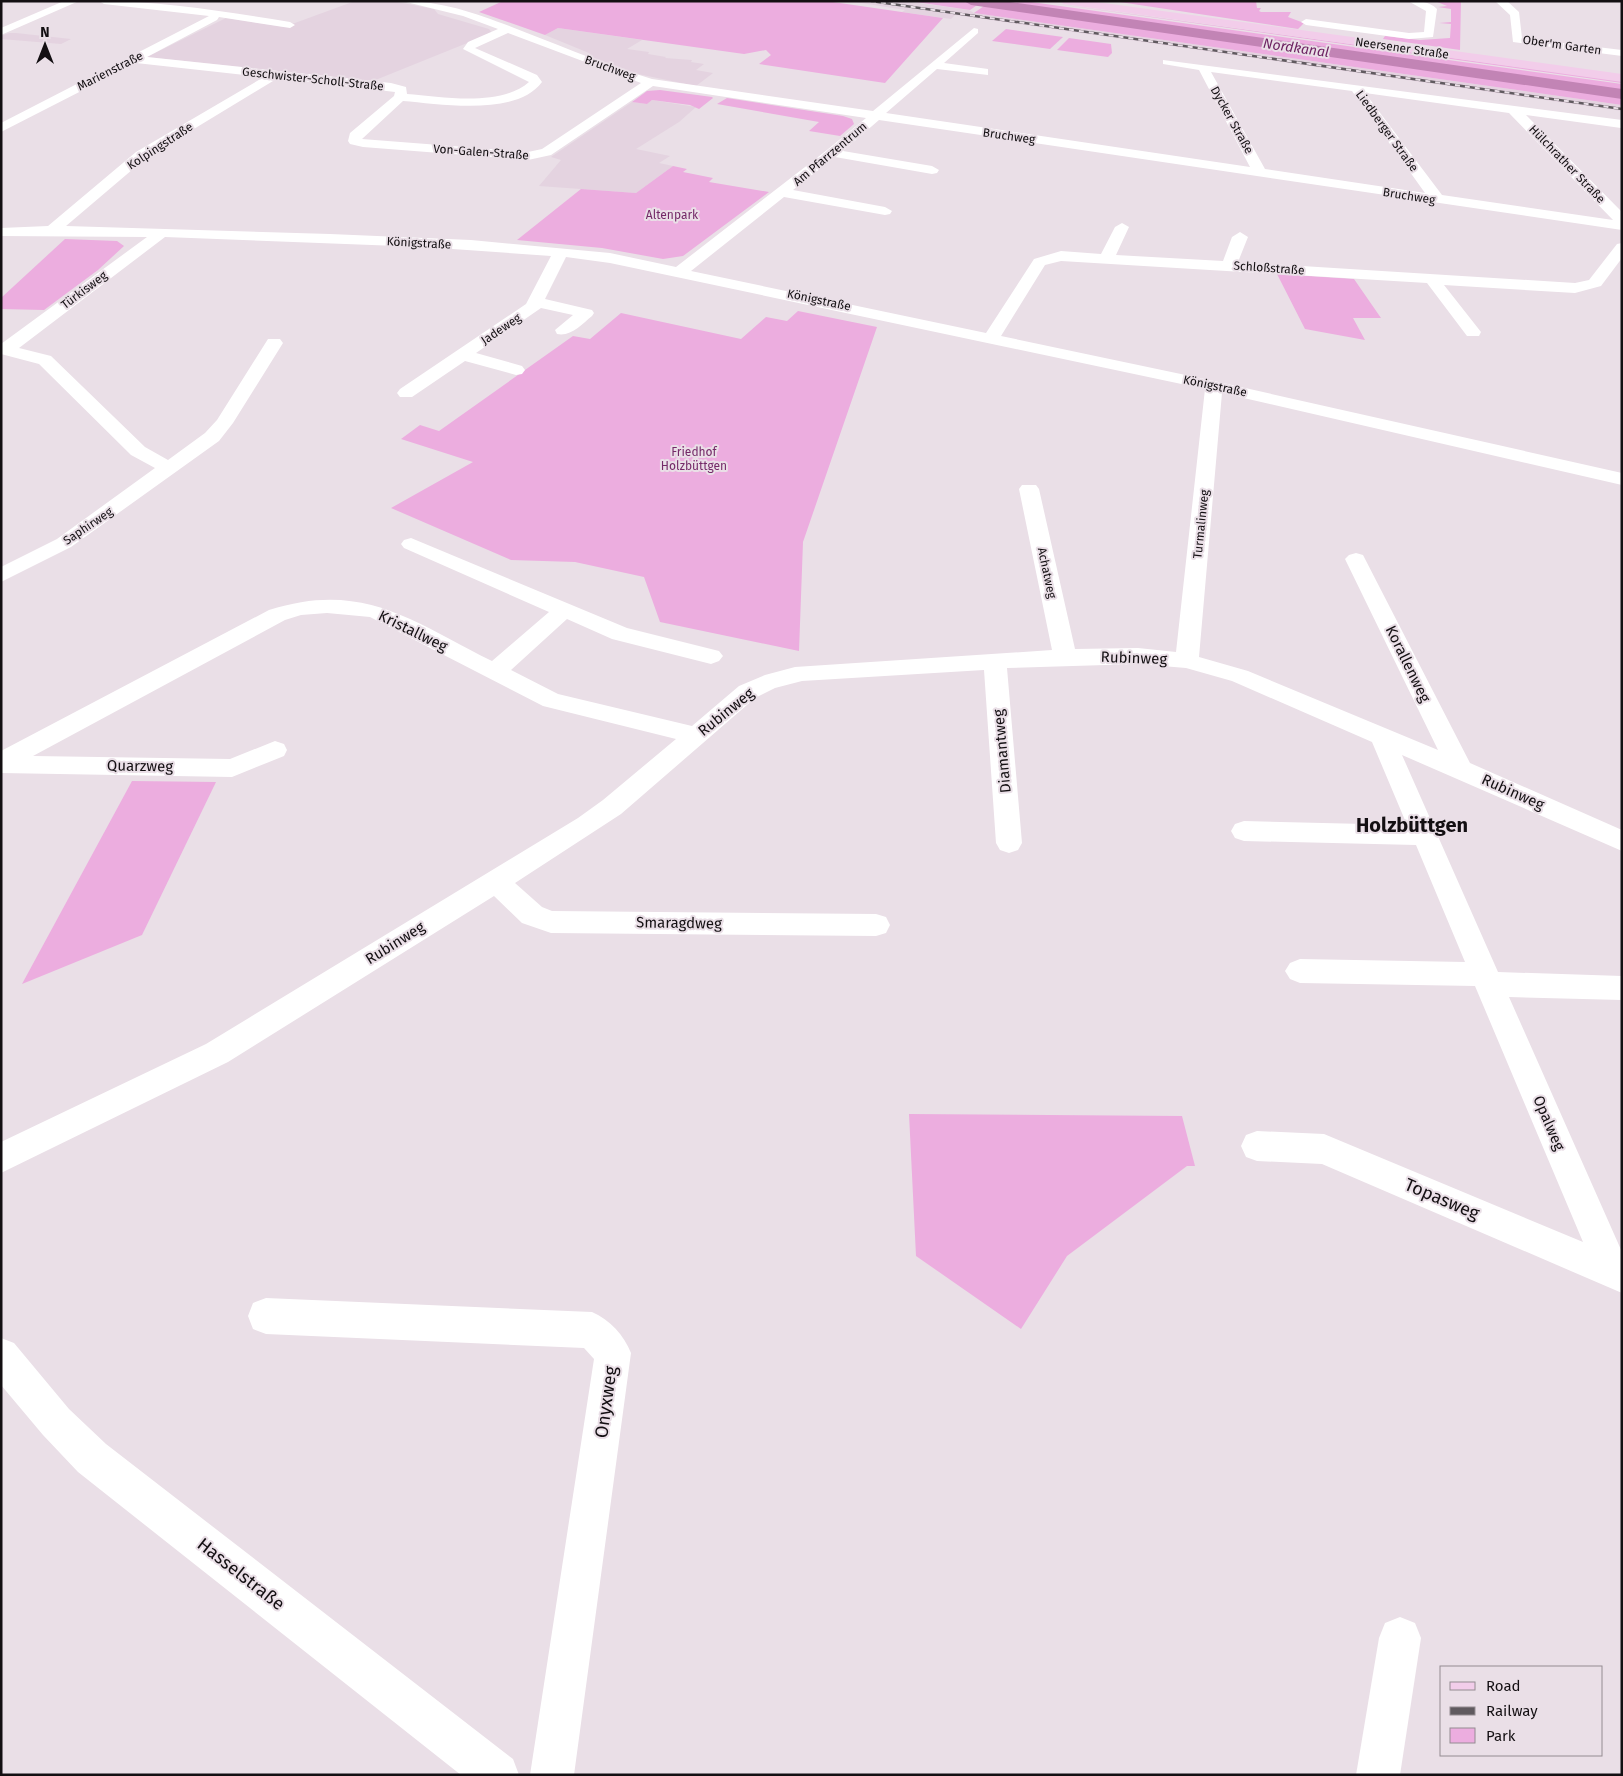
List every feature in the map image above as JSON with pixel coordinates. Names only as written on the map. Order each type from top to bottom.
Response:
[{"type":"main road","name":"Neersener Straße","points":[[1064,1],[1622,78]]},
{"type":"main road","points":[[1089,1],[1106,7]]},
{"type":"street","points":[[1,32],[74,1]]},
{"type":"street","points":[[104,1],[215,12],[290,25]]},
{"type":"street","name":"Bruchweg","points":[[407,1],[472,10],[509,30],[621,73],[651,82],[1261,174],[1622,226]]},
{"type":"street","points":[[1306,22],[1409,36],[1429,35],[1432,9],[1413,1]]},
{"type":"street","name":"Ober'm Garten","points":[[1500,1],[1515,14],[1517,40],[1622,53]]},
{"type":"street","points":[[215,12],[241,4]]},
{"type":"street","name":"Marienstraße","points":[[1,128],[213,18],[215,12]]},
{"type":"street","points":[[1338,39],[1345,28]]},
{"type":"street","name":"Geschwister-Scholl-Straße","points":[[134,59],[395,88],[403,92],[400,97],[493,101],[509,98],[532,88],[536,82],[533,78],[469,49],[472,44],[509,30]]},
{"type":"street","name":"Am Pfarrzentrum","points":[[681,272],[832,153],[876,116],[882,108],[974,31]]},
{"type":"street","points":[[1168,62],[1621,124]]},
{"type":"street","points":[[934,65],[984,72]]},
{"type":"street","name":"Dycker Straße","points":[[1203,67],[1261,174]]},
{"type":"street","name":"Kolpingstraße","points":[[51,231],[141,155],[278,74]]},
{"type":"street","name":"Von-Galen-Straße","points":[[400,97],[355,136],[355,141],[528,156],[546,152],[651,82]]},
{"type":"street","name":"Liedberger Straße","points":[[1355,87],[1438,200]]},
{"type":"street","name":"Hülchrather Straße","points":[[1512,108],[1622,221]]},
{"type":"street","points":[[923,123],[947,113]]},
{"type":"street","points":[[1005,120],[1008,126],[1007,135]]},
{"type":"street","points":[[832,153],[932,170]]},
{"type":"street","points":[[783,193],[886,211]]},
{"type":"street","points":[[1107,257],[1122,227]]},
{"type":"street","name":"Königstraße","points":[[1,232],[161,233],[315,238],[561,252],[610,258],[992,337],[1622,479]]},
{"type":"street","name":"Türkisweg","points":[[4,349],[161,233]]},
{"type":"street","points":[[1229,265],[1240,237]]},
{"type":"street","name":"Schloßstraße","points":[[992,337],[1039,262],[1061,256],[1107,257],[1575,288],[1595,283],[1622,247]]},
{"type":"street","name":"Jadeweg","points":[[406,393],[528,312],[537,302],[561,252]]},
{"type":"street","points":[[1603,274],[1620,281]]},
{"type":"street","points":[[1432,280],[1474,332]]},
{"type":"street","points":[[537,302],[586,313],[564,330]]},
{"type":"street","name":"Saphirweg","points":[[1,576],[64,543],[212,437],[224,422],[274,343]]},
{"type":"street","name":"Türkisweg","points":[[4,349],[34,355],[53,365],[138,451],[169,468]]},
{"type":"street","name":"Jadeweg","points":[[463,355],[516,370]]},
{"type":"street","name":"Turmalinweg","points":[[1187,662],[1214,386]]},
{"type":"street","name":"Achatweg","points":[[1029,489],[1065,657]]},
{"type":"street","points":[[411,544],[620,634],[712,656]]},
{"type":"street","name":"Korallenweg","points":[[1356,558],[1460,769]]},
{"type":"street","name":"Kristallweg","points":[[1,763],[290,610],[327,605],[346,606],[377,612],[551,700],[696,735]]},
{"type":"street","points":[[494,672],[563,611]]},
{"type":"street","name":"Rubinweg","points":[[1,1158],[216,1053],[496,881],[600,816],[747,692],[762,683],[782,676],[994,660],[1065,657],[1138,656],[1187,662],[1240,676],[1460,769],[1622,841]]},
{"type":"street","name":"Diamantweg","points":[[994,660],[1009,843]]},
{"type":"street","name":"Opalweg","points":[[1382,736],[1617,1274]]},
{"type":"street","name":"Quarzweg","points":[[1,763],[232,768],[276,750]]},
{"type":"street","points":[[1244,831],[1425,835]]},
{"type":"street","name":"Smaragdweg","points":[[496,881],[532,915],[551,922],[876,925]]},
{"type":"street","points":[[1300,971],[1487,979],[1622,988]]},
{"type":"street","name":"Topasweg","points":[[1257,1146],[1324,1149],[1617,1274]]},
{"type":"street","name":"Onyxweg","points":[[266,1316],[592,1330],[613,1353],[552,1775]]},
{"type":"street","name":"Hasselstraße","points":[[1,1356],[56,1422],[92,1458],[497,1775]]},
{"type":"street","points":[[1378,1775],[1400,1638]]},
{"type":"shaded area","points":[[355,1],[392,1],[434,9],[438,14],[489,29],[492,33],[373,81],[147,57],[226,18],[284,27]]},
{"type":"shaded area","points":[[849,1],[904,1],[969,10],[974,13],[1622,105],[1622,111],[955,15],[951,19],[902,12],[905,10]]},
{"type":"shaded area","points":[[558,28],[642,40],[627,49],[649,52],[648,54],[665,58],[692,60],[691,62],[704,64],[696,70],[713,73],[696,86],[633,73],[593,58],[589,53],[545,35]]},
{"type":"shaded area","points":[[9,33],[71,39],[61,44],[1,39],[1,36]]},
{"type":"shaded area","points":[[652,100],[696,107],[679,122],[636,149],[670,156],[659,163],[673,166],[636,193],[539,186],[561,160],[551,157],[632,102],[647,104]]},
{"type":"green space","points":[[503,1],[826,1],[943,18],[885,83],[759,64],[771,55],[766,50],[744,54],[558,28],[545,35],[479,12]]},
{"type":"green space","points":[[909,1],[983,1],[970,10]]},
{"type":"green space","points":[[991,1],[1024,1],[1622,84],[1622,105],[974,13]]},
{"type":"green space","points":[[1036,1],[1622,81],[1622,83],[1587,78]]},
{"type":"green space","points":[[1113,1],[1256,1],[1257,8],[1261,8],[1259,11],[1261,12],[1291,12],[1288,17],[1304,23],[1298,29]]},
{"type":"green space","points":[[1435,1],[1461,1],[1460,50],[1383,39],[1385,36],[1420,40],[1450,38],[1451,24],[1439,23],[1451,22],[1451,9],[1438,7],[1447,6]]},
{"type":"green space","points":[[1006,29],[1063,37],[1050,49],[992,41]]},
{"type":"green space","points":[[1069,38],[1111,44],[1112,53],[1108,57],[1057,50]]},
{"type":"green space","points":[[660,90],[713,98],[699,109],[690,105],[652,100],[647,104],[632,102],[647,91]]},
{"type":"green space","points":[[727,98],[843,116],[852,119],[854,124],[840,136],[809,131],[819,122],[717,104]]},
{"type":"green space","name":"Altenpark","points":[[673,166],[687,169],[683,172],[713,178],[709,182],[769,192],[683,256],[663,259],[602,248],[517,240],[581,189],[636,193]]},
{"type":"green space","points":[[65,239],[117,241],[124,246],[98,270],[44,310],[1,309],[1,298]]},
{"type":"green space","points":[[1277,274],[1354,279],[1381,318],[1353,318],[1365,340],[1305,329]]},
{"type":"green space","name":"Friedhof Holzbüttgen","points":[[798,311],[877,327],[803,542],[799,651],[660,622],[644,577],[575,562],[511,560],[391,508],[473,462],[401,439],[420,425],[439,431],[573,336],[590,339],[621,313],[741,339],[766,317],[787,321]]},
{"type":"green space","points":[[132,781],[216,782],[142,935],[22,984]]},
{"type":"green space","points":[[909,1114],[1182,1116],[1195,1166],[1187,1166],[1067,1256],[1021,1329],[916,1256]]},
{"type":"waterway","name":"Nordkanal","points":[[971,1],[1622,94]]},
{"type":"railway","points":[[871,1],[1622,109]]},
{"type":"district","name":"Holzbüttgen","points":[[1412,825]]}]
